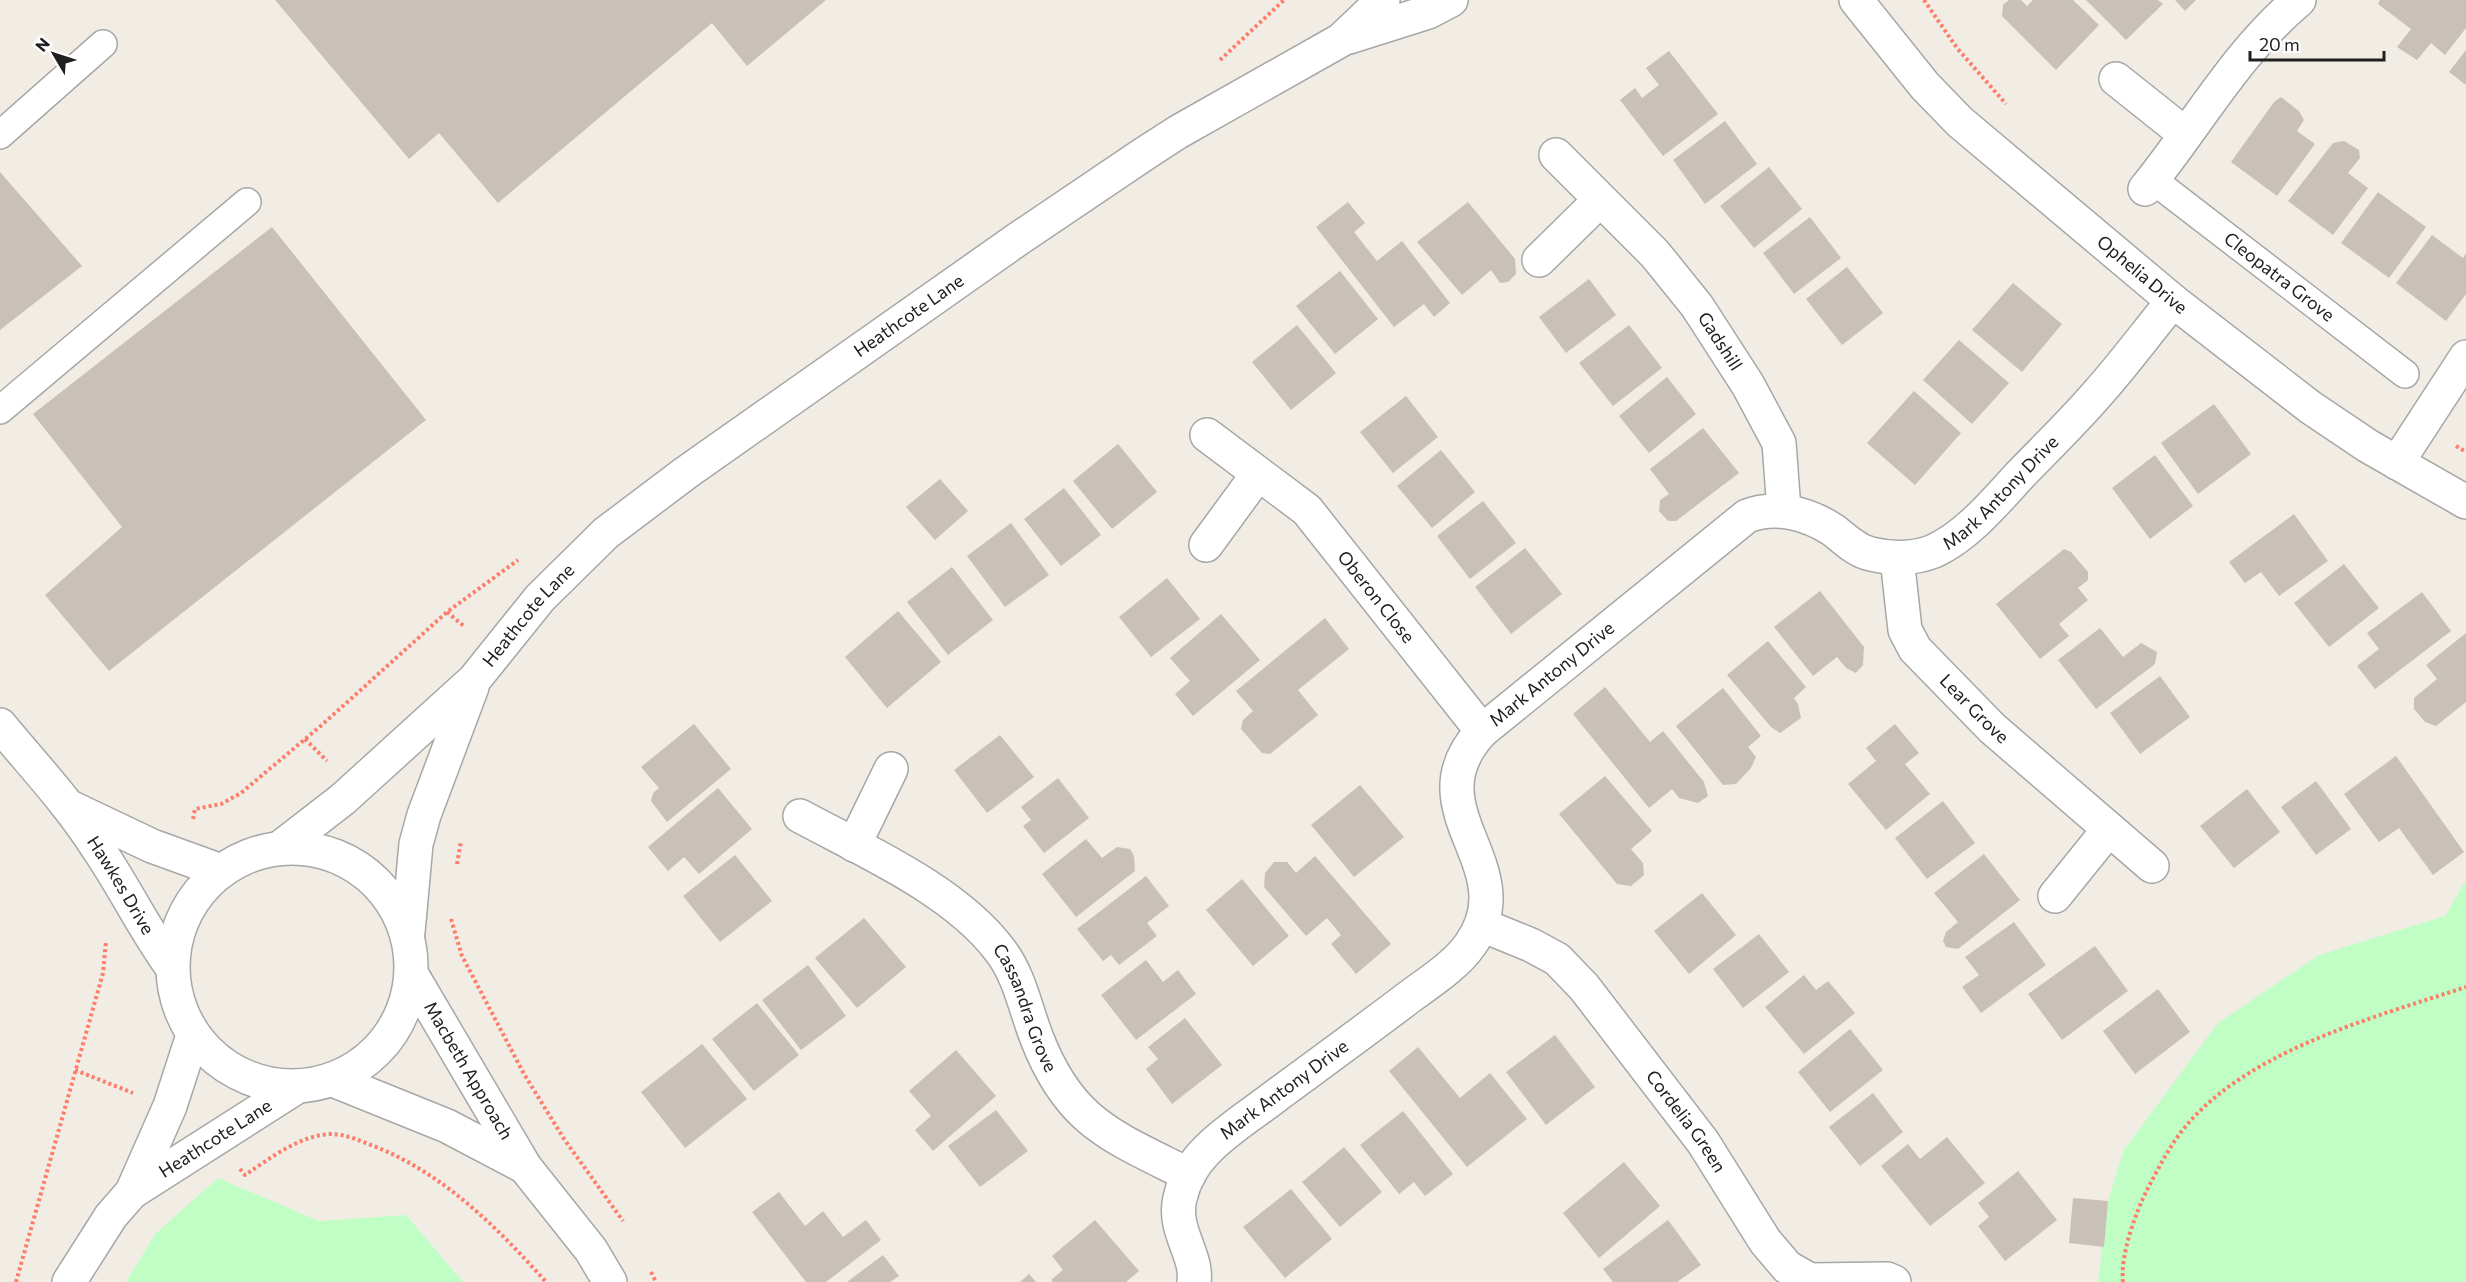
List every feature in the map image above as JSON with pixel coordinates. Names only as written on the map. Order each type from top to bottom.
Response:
[{"type":"street","name":"Heathcote Lane","points":[[281,847],[351,792],[474,680],[522,619],[572,564],[606,533],[679,477],[1008,246],[1169,137],[1341,40],[1383,0]]},
{"type":"street","points":[[1341,40],[1428,12],[1451,0]]},
{"type":"street","name":"Ophelia Drive","points":[[1856,0],[1904,62],[1960,122],[2173,301],[2310,407],[2397,463],[2466,502]]},
{"type":"street","name":"Cleopatra Grove","points":[[2149,184],[2226,77],[2273,22],[2300,0]]},
{"type":"street","points":[[2116,79],[2185,134]]},
{"type":"street","name":"Gadshill","points":[[1556,155],[1655,254],[1690,298],[1748,385],[1779,443],[1784,510]]},
{"type":"street","points":[[1539,260],[1600,200]]},
{"type":"street","name":"Mark Antony Drive","points":[[1194,1282],[1178,1220],[1180,1196],[1189,1175],[1206,1150],[1437,976],[1470,947],[1482,926],[1488,894],[1481,865],[1459,814],[1456,791],[1459,765],[1469,745],[1482,731],[1747,516],[1762,510],[1784,510],[1831,529],[1862,552],[1897,558],[1932,551],[1946,544],[1998,498],[2098,393],[2173,301]]},
{"type":"street","points":[[2397,463],[2466,357]]},
{"type":"street","name":"Oberon Close","points":[[1207,435],[1307,510],[1482,731]]},
{"type":"street","points":[[1206,545],[1258,474]]},
{"type":"street","name":"Lear Grove","points":[[1897,558],[1905,630],[1915,649],[1992,728],[2152,866]]},
{"type":"street","name":"Heathcote Lane","points":[[408,934],[415,855],[424,815],[474,680]]},
{"type":"street","name":"Hawkes Drive","points":[[0,725],[68,806],[97,846],[148,934],[172,967]]},
{"type":"street","points":[[854,845],[891,769]]},
{"type":"street","name":"Hawkes Drive","points":[[68,806],[152,846],[221,871]]},
{"type":"street","name":"Cassandra Grove","points":[[800,816],[950,901],[978,924],[1001,950],[1011,969],[1046,1062],[1064,1093],[1111,1136],[1189,1175]]},
{"type":"street","points":[[2055,896],[2109,829]]},
{"type":"street","points":[[281,847],[323,851],[357,865],[388,894],[408,934],[412,975],[402,1016],[387,1040],[356,1068],[333,1080],[298,1086],[257,1081],[220,1062],[193,1035],[178,1004],[172,967],[180,926],[201,890],[221,871],[234,862],[281,847]]},
{"type":"street","name":"Cordelia Green","points":[[1482,926],[1531,945],[1557,959],[1584,987],[1703,1142],[1765,1241],[1787,1267],[1810,1280],[1887,1279],[1894,1282]]},
{"type":"street","name":"Macbeth Approach","points":[[412,975],[525,1167],[591,1250],[610,1282]]},
{"type":"street","name":"Heathcote Lane","points":[[132,1192],[170,1106],[193,1035]]},
{"type":"street","name":"Macbeth Approach","points":[[333,1080],[447,1126],[525,1167]]},
{"type":"street","name":"Heathcote Lane","points":[[69,1282],[111,1216],[132,1192],[298,1086]]},
{"type":"lane","points":[[0,135],[103,44]]},
{"type":"lane","name":"Cleopatra Grove","points":[[2149,184],[2405,374]]},
{"type":"lane","points":[[0,410],[247,202]]},
{"type":"path","points":[[1218,62],[1284,0]]},
{"type":"path","points":[[2455,446],[2466,452]]},
{"type":"path","points":[[195,809],[221,804],[241,793],[447,612],[475,635]]},
{"type":"path","points":[[305,739],[331,764]]},
{"type":"path","points":[[456,871],[461,840]]},
{"type":"path","points":[[452,910],[451,920],[462,956],[524,1074],[564,1139],[626,1225]]},
{"type":"path","points":[[16,1282],[103,973],[106,943],[104,934]]},
{"type":"path","points":[[2123,1282],[2128,1242],[2136,1211],[2156,1172],[2176,1138],[2224,1091],[2292,1049],[2326,1034],[2466,987]]},
{"type":"path","points":[[75,1070],[137,1094]]},
{"type":"path","points":[[245,1175],[284,1151],[315,1137],[330,1134],[362,1141],[411,1162],[437,1178],[488,1221],[546,1282]]},
{"type":"path","points":[[648,1268],[656,1282]]},
{"type":"green space","points":[[2466,880],[2466,1282],[2098,1282],[2108,1201],[2123,1151],[2218,1023],[2319,955],[2445,916]]},
{"type":"green space","points":[[218,1178],[319,1221],[406,1215],[463,1282],[126,1282],[155,1234]]},
{"type":"building","points":[[275,0],[826,0],[747,66],[712,23],[498,203],[439,133],[409,159]]},
{"type":"building","points":[[2009,0],[2021,0],[2027,6],[2033,0],[2073,0],[2099,25],[2056,70],[2002,16],[2003,5]]},
{"type":"building","points":[[2086,0],[2158,0],[2163,4],[2126,40]]},
{"type":"building","points":[[2175,0],[2196,0],[2185,11]]},
{"type":"building","points":[[2380,0],[2466,0],[2466,28],[2445,55],[2431,43],[2417,60],[2397,47],[2411,29],[2378,4]]},
{"type":"building","points":[[2466,50],[2466,85],[2449,72]]},
{"type":"building","points":[[1669,51],[1718,114],[1663,156],[1620,100],[1635,88],[1642,98],[1659,85],[1646,68]]},
{"type":"building","points":[[2281,97],[2299,111],[2304,120],[2297,131],[2315,144],[2277,196],[2231,162],[2274,102]]},
{"type":"building","points":[[1725,121],[1757,164],[1705,204],[1673,160]]},
{"type":"building","points":[[2344,141],[2359,150],[2360,158],[2348,173],[2368,188],[2333,235],[2288,201],[2333,143]]},
{"type":"building","points":[[1769,167],[1802,209],[1754,248],[1720,206]]},
{"type":"building","points":[[0,172],[82,266],[0,330]]},
{"type":"building","points":[[2378,192],[2426,227],[2389,278],[2341,243]]},
{"type":"building","points":[[1348,202],[1365,223],[1354,232],[1377,261],[1402,241],[1450,303],[1434,317],[1424,304],[1394,327],[1316,227]]},
{"type":"building","points":[[1468,202],[1515,259],[1516,274],[1508,282],[1500,283],[1491,270],[1462,295],[1417,242]]},
{"type":"building","points":[[1810,217],[1841,258],[1794,294],[1763,253]]},
{"type":"building","points":[[272,227],[426,420],[109,671],[45,595],[122,527],[33,414]]},
{"type":"building","points":[[2432,235],[2463,258],[2466,253],[2466,294],[2446,321],[2396,283]]},
{"type":"building","points":[[1847,267],[1883,313],[1842,345],[1806,299]]},
{"type":"building","points":[[1340,271],[1378,319],[1335,354],[1296,306]]},
{"type":"building","points":[[1589,279],[1616,315],[1566,353],[1539,317]]},
{"type":"building","points":[[2013,283],[2062,324],[2022,372],[1972,330]]},
{"type":"building","points":[[1297,325],[1336,373],[1291,410],[1252,362]]},
{"type":"building","points":[[1629,325],[1662,368],[1613,406],[1579,363]]},
{"type":"building","points":[[1959,340],[2009,383],[1972,424],[1923,380]]},
{"type":"building","points":[[1667,377],[1696,414],[1649,453],[1619,416]]},
{"type":"building","points":[[1914,391],[1961,433],[1915,485],[1867,443]]},
{"type":"building","points":[[1406,396],[1438,437],[1393,473],[1360,432]]},
{"type":"building","points":[[2214,404],[2251,454],[2198,494],[2161,443]]},
{"type":"building","points":[[1703,428],[1739,473],[1676,521],[1668,521],[1659,511],[1660,500],[1669,494],[1650,469]]},
{"type":"building","points":[[1118,444],[1157,492],[1112,529],[1073,481]]},
{"type":"building","points":[[1441,450],[1475,492],[1432,528],[1397,486]]},
{"type":"building","points":[[2155,455],[2193,506],[2150,539],[2112,488]]},
{"type":"building","points":[[940,479],[968,511],[935,540],[906,507]]},
{"type":"building","points":[[1064,488],[1101,535],[1061,566],[1024,519]]},
{"type":"building","points":[[1483,501],[1516,543],[1470,579],[1437,536]]},
{"type":"building","points":[[2294,514],[2328,561],[2279,596],[2261,572],[2245,583],[2229,562]]},
{"type":"building","points":[[1011,523],[1049,575],[1005,607],[967,556]]},
{"type":"building","points":[[1525,548],[1562,594],[1511,634],[1475,587]]},
{"type":"building","points":[[2064,549],[2071,552],[2088,572],[2088,580],[2078,588],[2088,600],[2059,624],[2069,636],[2040,659],[1996,604]]},
{"type":"building","points":[[2344,564],[2379,608],[2329,647],[2294,603]]},
{"type":"building","points":[[952,567],[993,620],[948,655],[907,602]]},
{"type":"building","points":[[1167,578],[1200,619],[1151,657],[1119,617]]},
{"type":"building","points":[[1820,591],[1864,647],[1863,665],[1856,673],[1846,668],[1837,657],[1813,676],[1774,627]]},
{"type":"building","points":[[2422,592],[2451,631],[2375,689],[2357,666],[2379,649],[2367,633]]},
{"type":"building","points":[[898,611],[941,662],[887,708],[845,657]]},
{"type":"building","points":[[1221,614],[1260,660],[1193,716],[1175,694],[1190,681],[1170,658]]},
{"type":"building","points":[[1325,618],[1349,649],[1298,690],[1318,715],[1270,754],[1262,753],[1241,729],[1243,720],[1253,711],[1236,691]]},
{"type":"building","points":[[2100,628],[2123,657],[2141,643],[2157,652],[2155,664],[2096,709],[2058,660]]},
{"type":"building","points":[[2466,633],[2466,702],[2436,726],[2425,722],[2414,709],[2414,698],[2437,679],[2426,665]]},
{"type":"building","points":[[1768,641],[1806,687],[1794,698],[1801,718],[1780,733],[1771,727],[1727,675]]},
{"type":"building","points":[[2160,676],[2190,717],[2140,754],[2110,713]]},
{"type":"building","points":[[1605,687],[1650,742],[1663,731],[1704,782],[1708,796],[1698,803],[1679,798],[1672,789],[1649,808],[1573,714]]},
{"type":"building","points":[[1723,688],[1761,736],[1748,747],[1756,757],[1751,768],[1736,784],[1723,785],[1676,726]]},
{"type":"building","points":[[694,724],[731,769],[667,822],[651,801],[653,793],[659,788],[641,767]]},
{"type":"building","points":[[1895,724],[1919,753],[1905,764],[1930,794],[1886,830],[1848,784],[1876,761],[1866,748]]},
{"type":"building","points":[[1000,735],[1034,777],[987,813],[954,770]]},
{"type":"building","points":[[2396,756],[2464,852],[2433,875],[2399,828],[2379,842],[2344,794]]},
{"type":"building","points":[[1605,776],[1652,831],[1631,849],[1643,863],[1644,875],[1631,886],[1617,884],[1559,814]]},
{"type":"building","points":[[1058,778],[1089,818],[1044,853],[1023,826],[1031,820],[1021,807]]},
{"type":"building","points":[[2316,781],[2351,829],[2316,855],[2281,807]]},
{"type":"building","points":[[1360,785],[1404,837],[1354,877],[1311,825]]},
{"type":"building","points":[[718,788],[752,829],[699,874],[684,857],[668,871],[648,847]]},
{"type":"building","points":[[2247,789],[2280,832],[2234,868],[2200,826]]},
{"type":"building","points":[[1943,801],[1975,843],[1927,879],[1895,838]]},
{"type":"building","points":[[1086,839],[1102,858],[1117,847],[1130,849],[1134,856],[1135,871],[1076,917],[1042,874]]},
{"type":"building","points":[[1984,854],[2020,900],[1958,949],[1946,947],[1943,941],[1946,932],[1958,922],[1934,893]]},
{"type":"building","points":[[735,855],[772,901],[720,942],[683,896]]},
{"type":"building","points":[[1315,856],[1391,944],[1356,974],[1331,944],[1341,935],[1327,918],[1306,936],[1264,887],[1265,873],[1274,862],[1287,862],[1296,873]]},
{"type":"building","points":[[1146,876],[1169,906],[1147,923],[1157,936],[1119,965],[1111,955],[1103,961],[1077,929]]},
{"type":"building","points":[[1242,879],[1289,936],[1253,966],[1206,910]]},
{"type":"building","points":[[1702,893],[1736,935],[1689,974],[1654,931]]},
{"type":"building","points":[[864,918],[906,967],[857,1008],[815,958]]},
{"type":"building","points":[[2014,922],[2046,965],[1981,1013],[1962,987],[1979,975],[1965,957]]},
{"type":"building","points":[[1759,934],[1789,972],[1743,1008],[1713,969]]},
{"type":"building","points":[[2095,946],[2128,991],[2062,1040],[2028,994]]},
{"type":"building","points":[[1146,960],[1163,982],[1178,970],[1196,994],[1136,1040],[1101,995]]},
{"type":"building","points":[[808,965],[846,1016],[801,1050],[762,1000]]},
{"type":"building","points":[[1804,975],[1816,990],[1828,981],[1855,1013],[1804,1054],[1765,1007]]},
{"type":"building","points":[[2158,989],[2190,1032],[2135,1074],[2103,1031]]},
{"type":"building","points":[[757,1003],[799,1055],[754,1091],[712,1039]]},
{"type":"building","points":[[1185,1018],[1222,1065],[1172,1104],[1146,1069],[1158,1059],[1148,1047]]},
{"type":"building","points":[[1850,1029],[1883,1070],[1830,1112],[1798,1072]]},
{"type":"building","points":[[1555,1035],[1595,1087],[1546,1125],[1506,1072]]},
{"type":"building","points":[[702,1044],[747,1099],[685,1148],[641,1092]]},
{"type":"building","points":[[1418,1047],[1460,1098],[1490,1073],[1527,1119],[1467,1167],[1389,1071]]},
{"type":"building","points":[[956,1050],[996,1096],[933,1151],[915,1130],[931,1116],[909,1091]]},
{"type":"building","points":[[1873,1093],[1903,1132],[1860,1166],[1829,1127]]},
{"type":"building","points":[[996,1110],[1028,1151],[980,1187],[948,1146]]},
{"type":"building","points":[[1403,1111],[1453,1174],[1425,1196],[1414,1182],[1399,1194],[1360,1145]]},
{"type":"building","points":[[1947,1137],[1985,1183],[1930,1226],[1881,1166],[1908,1144],[1920,1159]]},
{"type":"building","points":[[1344,1147],[1382,1192],[1340,1227],[1302,1182]]},
{"type":"building","points":[[1624,1162],[1660,1206],[1599,1258],[1563,1213]]},
{"type":"building","points":[[2018,1171],[2057,1220],[2005,1261],[1978,1226],[1989,1217],[1978,1203]]},
{"type":"building","points":[[1291,1189],[1332,1239],[1285,1278],[1243,1227]]},
{"type":"building","points":[[779,1192],[805,1226],[823,1211],[843,1237],[866,1220],[881,1240],[826,1282],[806,1282],[752,1212]]},
{"type":"building","points":[[2073,1198],[2108,1201],[2104,1247],[2069,1243]]},
{"type":"building","points":[[1095,1220],[1139,1271],[1126,1282],[1053,1282],[1051,1280],[1063,1270],[1052,1256]]},
{"type":"building","points":[[1668,1220],[1701,1265],[1677,1282],[1613,1282],[1603,1269]]},
{"type":"building","points":[[883,1255],[899,1276],[890,1282],[847,1282]]},
{"type":"building","points":[[1029,1274],[1036,1282],[1020,1282]]}]
